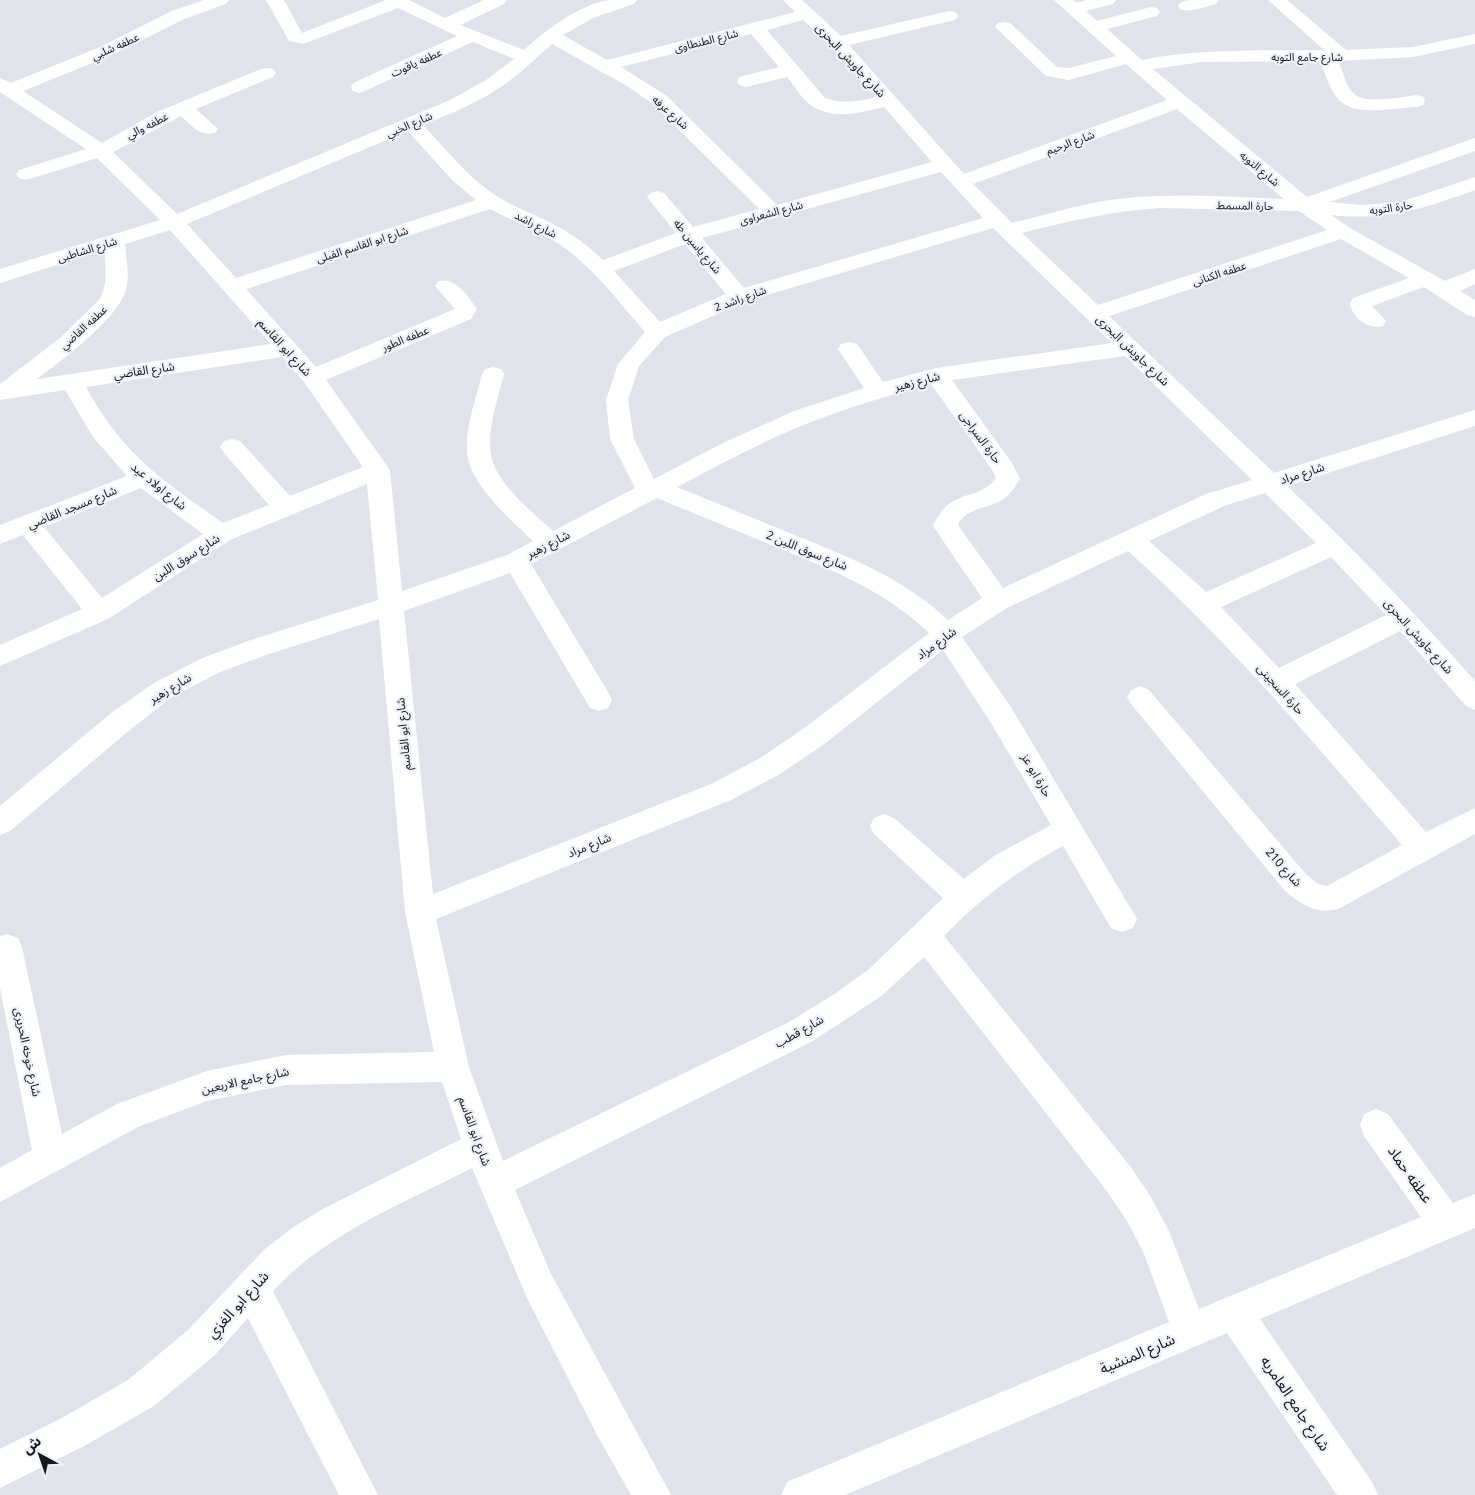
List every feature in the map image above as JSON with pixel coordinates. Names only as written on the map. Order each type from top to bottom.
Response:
[{"type":"street","name":"عطفه شلبي","points":[[5,87],[106,51],[178,15],[220,0]]},
{"type":"street","points":[[275,0],[295,37],[303,39],[396,1],[446,26],[528,58]]},
{"type":"street","points":[[446,26],[498,0]]},
{"type":"street","name":"شارع الخبي","points":[[174,222],[464,100],[496,82],[528,58],[551,36],[574,21],[600,8],[628,0]]},
{"type":"street","points":[[1068,4],[1107,0]]},
{"type":"street","points":[[1187,6],[1210,0]]},
{"type":"street","points":[[1277,0],[1334,56],[1345,96],[1350,102],[1369,104],[1416,101]]},
{"type":"street","name":"شارع التوبه","points":[[1068,4],[1180,102],[1304,205],[1343,232],[1435,284],[1475,310]]},
{"type":"street","name":"شارع الطنطاوى","points":[[605,66],[755,27],[799,7]]},
{"type":"street","name":"شارع جاويش البحرى","points":[[799,7],[836,42],[960,182],[1334,545],[1404,618],[1475,700]]},
{"type":"street","points":[[1094,27],[1151,12]]},
{"type":"street","points":[[836,42],[949,16]]},
{"type":"street","points":[[755,27],[818,102],[836,108],[857,108],[888,100]]},
{"type":"street","name":"شارع جامع التوبه","points":[[1004,27],[1046,68],[1060,74],[1134,62],[1202,57],[1334,56],[1413,52],[1475,39]]},
{"type":"street","name":"عطفه ياقوت","points":[[360,87],[472,36]]},
{"type":"street","name":"شارع عرفه","points":[[551,36],[634,82],[660,100],[773,212]]},
{"type":"street","points":[[746,81],[791,70]]},
{"type":"street","name":"عطفه والي","points":[[26,174],[101,151],[132,132],[183,108],[267,73]]},
{"type":"street","name":"شارع ابو القاسم","points":[[5,87],[101,151],[174,222],[312,377],[378,470],[420,912],[453,1067],[480,1147],[540,1286],[609,1420],[652,1495]]},
{"type":"street","name":"شارع الرحيم","points":[[960,182],[1180,102]]},
{"type":"street","points":[[183,108],[208,129]]},
{"type":"street","name":"شارع راشد","points":[[410,123],[475,190],[492,202],[546,227],[575,246],[600,268],[658,332]]},
{"type":"street","name":"حارة المسمط","points":[[1003,225],[1126,204],[1161,202],[1304,205],[1475,144]]},
{"type":"street","name":"شارع الشعراوى","points":[[600,268],[688,235],[945,165]]},
{"type":"street","name":"حارة التوبه","points":[[1304,205],[1342,211],[1379,211],[1413,205],[1475,183]]},
{"type":"street","name":"شارع ياسين طه","points":[[657,197],[739,296]]},
{"type":"street","name":"شارع ابو القاسم القبلى","points":[[232,287],[492,202]]},
{"type":"street","name":"شارع الشاطبى","points":[[4,269],[114,241],[174,222]]},
{"type":"street","name":"شارع راشد 2","points":[[653,490],[622,439],[617,400],[629,364],[658,332],[739,296],[1003,225]]},
{"type":"street","name":"عطفه الكنانى","points":[[1096,314],[1343,232]]},
{"type":"street","name":"عطفه القاضي","points":[[3,391],[94,320],[108,306],[115,292],[117,278],[114,241]]},
{"type":"street","points":[[1375,321],[1362,310],[1361,303],[1475,276]]},
{"type":"street","name":"عطفه الطور","points":[[312,377],[463,314],[466,309],[463,304],[446,286]]},
{"type":"street","name":"شارع زهير","points":[[0,823],[121,721],[163,690],[209,666],[257,648],[392,605],[516,561],[729,450],[802,417],[878,391],[936,375],[1131,348]]},
{"type":"street","name":"شارع القاضي","points":[[3,391],[288,349]]},
{"type":"street","points":[[849,349],[878,391]]},
{"type":"street","points":[[493,374],[480,436],[479,454],[483,472],[494,487],[550,543]]},
{"type":"street","name":"حارة السراجى","points":[[936,375],[1004,470],[1008,479],[1004,487],[994,494],[955,509],[947,517],[945,526],[998,602]]},
{"type":"street","name":"شارع اولاد عيد","points":[[72,381],[89,415],[113,447],[144,478],[221,534]]},
{"type":"street","name":"شارع مراد","points":[[420,912],[713,795],[754,775],[813,737],[946,634],[998,602],[1131,539],[1216,500],[1475,418]]},
{"type":"street","points":[[232,447],[286,508]]},
{"type":"street","name":"شارع سوق اللبن","points":[[0,656],[99,612],[221,534],[378,470]]},
{"type":"street","name":"شارع مسجد القاضي","points":[[0,535],[144,478]]},
{"type":"street","name":"شارع سوق اللبن 2","points":[[653,490],[857,571],[890,588],[920,609],[946,634]]},
{"type":"street","points":[[28,524],[99,612]]},
{"type":"street","name":"حارة السجينى","points":[[1131,539],[1204,604],[1422,849]]},
{"type":"street","points":[[1204,604],[1334,545]]},
{"type":"street","points":[[516,561],[599,700]]},
{"type":"street","points":[[1275,682],[1404,618]]},
{"type":"street","name":"حارة ابو عز","points":[[946,634],[1001,715],[1122,919]]},
{"type":"street","name":"شارع 210","points":[[1140,697],[1295,882],[1310,895],[1330,899],[1475,820]]},
{"type":"street","points":[[884,826],[964,898]]},
{"type":"street","name":"شارع قطب","points":[[495,1182],[800,1032],[847,1004],[889,971],[964,898],[996,871],[1032,849],[1069,830]]},
{"type":"street","points":[[926,936],[1118,1178],[1139,1208],[1157,1243],[1190,1331]]},
{"type":"street","name":"شارع خوخه الحريرى","points":[[7,947],[50,1158]]},
{"type":"street","name":"شارع جامع الاربعين","points":[[0,1186],[128,1115],[207,1086],[286,1070],[453,1067]]},
{"type":"street","name":"عطفه حماد","points":[[1376,1125],[1460,1217]]},
{"type":"street","name":"شارع ابو الغزي","points":[[0,1470],[73,1432],[141,1392],[201,1343],[277,1261],[304,1240],[333,1222],[480,1147]]},
{"type":"street","name":"شارع المنشية","points":[[800,1495],[1460,1217]]},
{"type":"street","points":[[252,1288],[359,1495]]},
{"type":"street","name":"شارع جامع العامريه","points":[[1234,1312],[1358,1495]]}]
